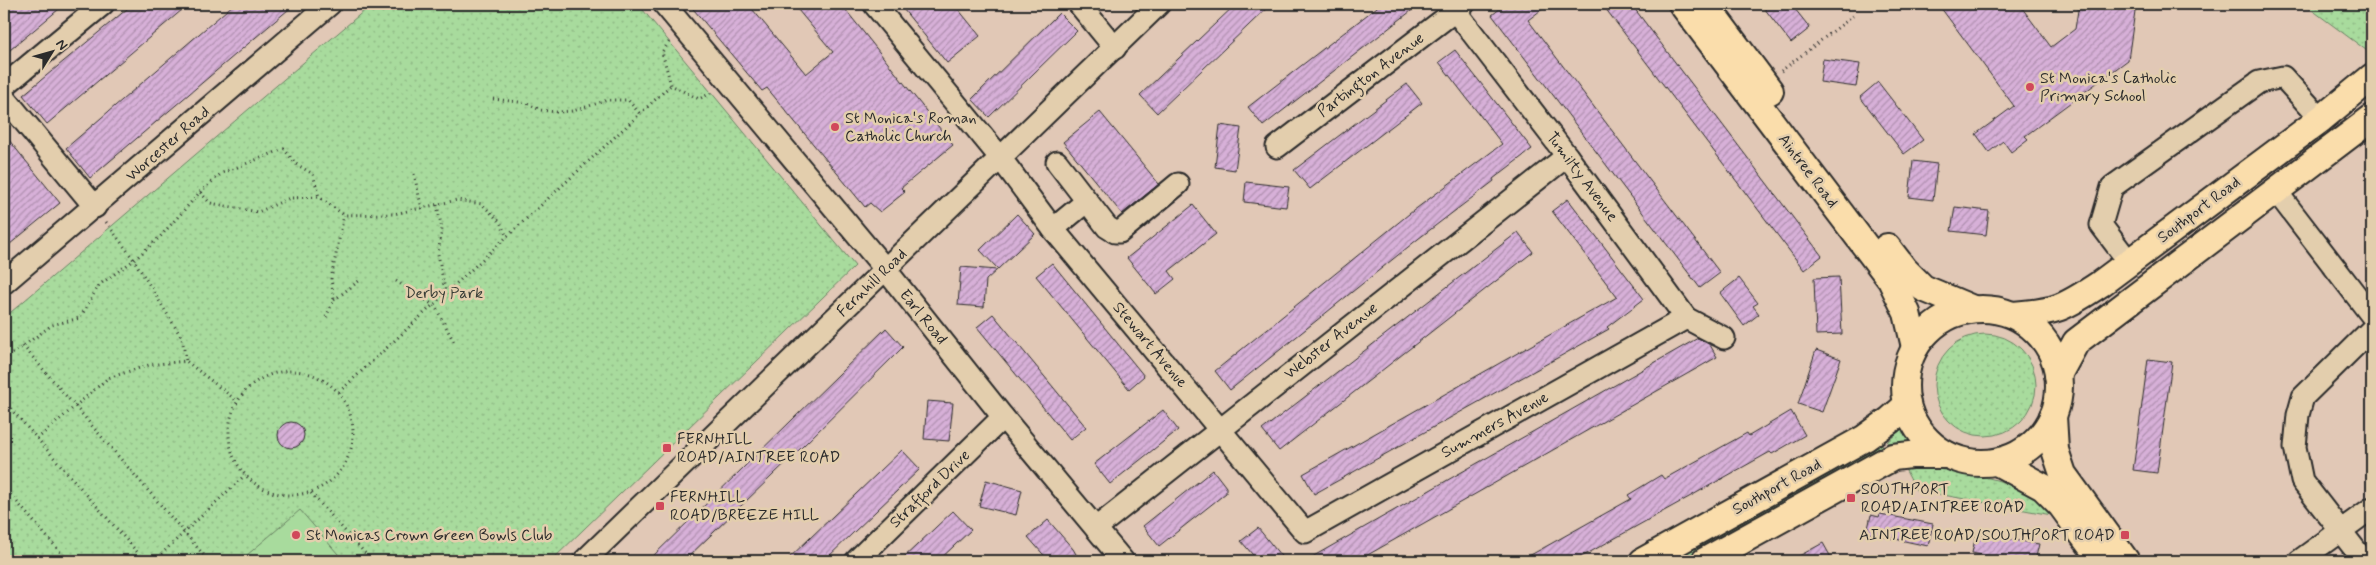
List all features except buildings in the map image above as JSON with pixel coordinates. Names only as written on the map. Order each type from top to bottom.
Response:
[{"type":"main road","name":"Aintree Road","points":[[1682,4],[1891,280],[1907,313],[1915,347]]},
{"type":"main road","name":"Aintree Road","points":[[1705,4],[1904,269],[1923,288],[1973,309]]},
{"type":"main road","name":"Southport Road","points":[[2014,315],[2043,313],[2066,307],[2321,119],[2372,77]]},
{"type":"main road","name":"Southport Road","points":[[2058,375],[2076,342],[2372,118]]},
{"type":"main road","points":[[1973,309],[1994,309],[2014,315],[2027,323],[2041,336],[2052,353],[2058,375],[2058,400],[2053,416],[2044,432],[2031,446],[2016,455],[1997,462],[1966,462],[1947,455],[1934,447],[1919,432],[1907,405],[1904,378],[1908,361],[1915,347],[1926,332],[1940,321],[1958,312],[1973,309]]},
{"type":"main road","name":"Southport Road","points":[[1643,561],[1865,438],[1907,405]]},
{"type":"main road","points":[[2053,416],[2055,450],[2063,474],[2126,561]]},
{"type":"main road","name":"Southport Road","points":[[1705,561],[1893,457],[1947,455]]},
{"type":"main road","points":[[1997,462],[2043,487],[2061,505],[2102,561]]},
{"type":"street","points":[[4,86],[104,4]]},
{"type":"street","name":"Worcester Road","points":[[4,283],[330,4]]},
{"type":"street","name":"Earl Road","points":[[664,4],[886,270],[1123,561]]},
{"type":"street","name":"Stewart Avenue","points":[[874,4],[999,156],[1053,229],[1305,532]]},
{"type":"street","points":[[1079,4],[1115,48]]},
{"type":"street","name":"Fernhill Road","points":[[584,561],[886,270],[999,156],[1115,48],[1158,4]]},
{"type":"street","name":"Partington Avenue","points":[[1277,147],[1457,6]]},
{"type":"street","name":"Tumilty Avenue","points":[[1457,6],[1686,318],[1724,338]]},
{"type":"street","points":[[2129,262],[2101,225],[2112,187],[2259,82],[2283,77],[2321,119]]},
{"type":"street","points":[[4,97],[95,207]]},
{"type":"street","name":"Webster Avenue","points":[[1096,528],[1566,156]]},
{"type":"street","points":[[1057,162],[1107,227],[1115,232],[1120,232],[1178,184]]},
{"type":"street","points":[[2276,191],[2372,316]]},
{"type":"street","points":[[1053,229],[1087,201]]},
{"type":"street","name":"Summers Avenue","points":[[1305,532],[1686,318]]},
{"type":"street","points":[[2364,561],[2302,481],[2295,447],[2298,415],[2303,397],[2372,329]]},
{"type":"street","name":"Strafford Drive","points":[[856,561],[1004,417]]},
{"type":"street","points":[[2299,561],[2372,508]]},
{"type":"path","points":[[1764,83],[1853,16]]},
{"type":"path","points":[[682,26],[662,52],[671,85],[699,99],[731,83]]},
{"type":"path","points":[[339,392],[671,85]]},
{"type":"path","points":[[493,99],[527,103],[540,110],[556,112],[574,112],[608,100],[628,100],[640,114]]},
{"type":"path","points":[[4,360],[52,325],[80,318],[99,286],[134,260],[160,237],[200,192],[222,173],[284,149],[296,164],[313,174],[319,197]]},
{"type":"path","points":[[414,174],[422,209]]},
{"type":"path","points":[[200,192],[210,203],[226,208],[258,212],[290,198],[319,197],[344,215],[394,214],[457,200],[482,204],[500,222],[507,237]]},
{"type":"path","points":[[437,205],[442,229],[438,254],[446,295]]},
{"type":"path","points":[[95,207],[134,260],[182,338],[186,361],[237,402]]},
{"type":"path","points":[[334,300],[330,279],[344,215]]},
{"type":"path","points":[[326,316],[334,300],[359,281]]},
{"type":"path","points":[[396,281],[434,306],[455,344]]},
{"type":"path","points":[[23,346],[210,561]]},
{"type":"path","points":[[37,439],[74,405],[108,378],[149,365],[186,361]]},
{"type":"path","points":[[286,370],[306,372],[324,379],[339,392],[350,410],[354,430],[352,450],[338,474],[329,483],[311,493],[294,496],[276,494],[259,487],[245,475],[236,462],[230,448],[228,432],[231,416],[237,402],[250,386],[266,376],[286,370]]},
{"type":"path","points":[[4,401],[145,561]]},
{"type":"path","points":[[154,561],[245,475]]},
{"type":"path","points":[[4,487],[68,561]]},
{"type":"path","points":[[311,493],[372,561]]},
{"type":"green space","name":"Derby Park","points":[[372,4],[638,4],[855,266],[551,561],[4,561],[4,318]]},
{"type":"green space","points":[[2304,4],[2372,4],[2372,51],[2370,53]]},
{"type":"green space","points":[[1985,334],[2004,338],[2021,349],[2032,366],[2036,385],[2032,404],[2021,421],[2004,432],[1985,436],[1966,432],[1949,421],[1938,404],[1934,385],[1938,366],[1949,349],[1966,338]]},
{"type":"green space","points":[[1904,427],[1913,440],[1912,444],[1892,450],[1887,442]]},
{"type":"green space","points":[[1882,444],[1886,452],[1689,561],[1671,561]]},
{"type":"green space","points":[[1925,467],[1979,476],[2012,485],[2042,503],[2057,516],[1916,490],[1905,469]]},
{"type":"green space","name":"St Monicas Crown Green Bowls Club","points":[[300,510],[344,561],[240,561]]},
{"type":"place","name":"St Monica's Catholic Primary School","points":[[2030,87]]},
{"type":"place","name":"St Monica's Roman Catholic Church","points":[[835,127]]},
{"type":"place","name":"FERNHILL ROAD/AINTREE ROAD","points":[[667,448]]},
{"type":"place","name":"SOUTHPORT ROAD/AINTREE ROAD","points":[[1851,498]]},
{"type":"place","name":"FERNHILL ROAD/BREEZE HILL","points":[[660,506]]},
{"type":"place","name":"St Monicas Crown Green Bowls Club","points":[[296,535]]},
{"type":"place","name":"AINTREE ROAD/SOUTHPORT ROAD","points":[[2125,535]]}]
